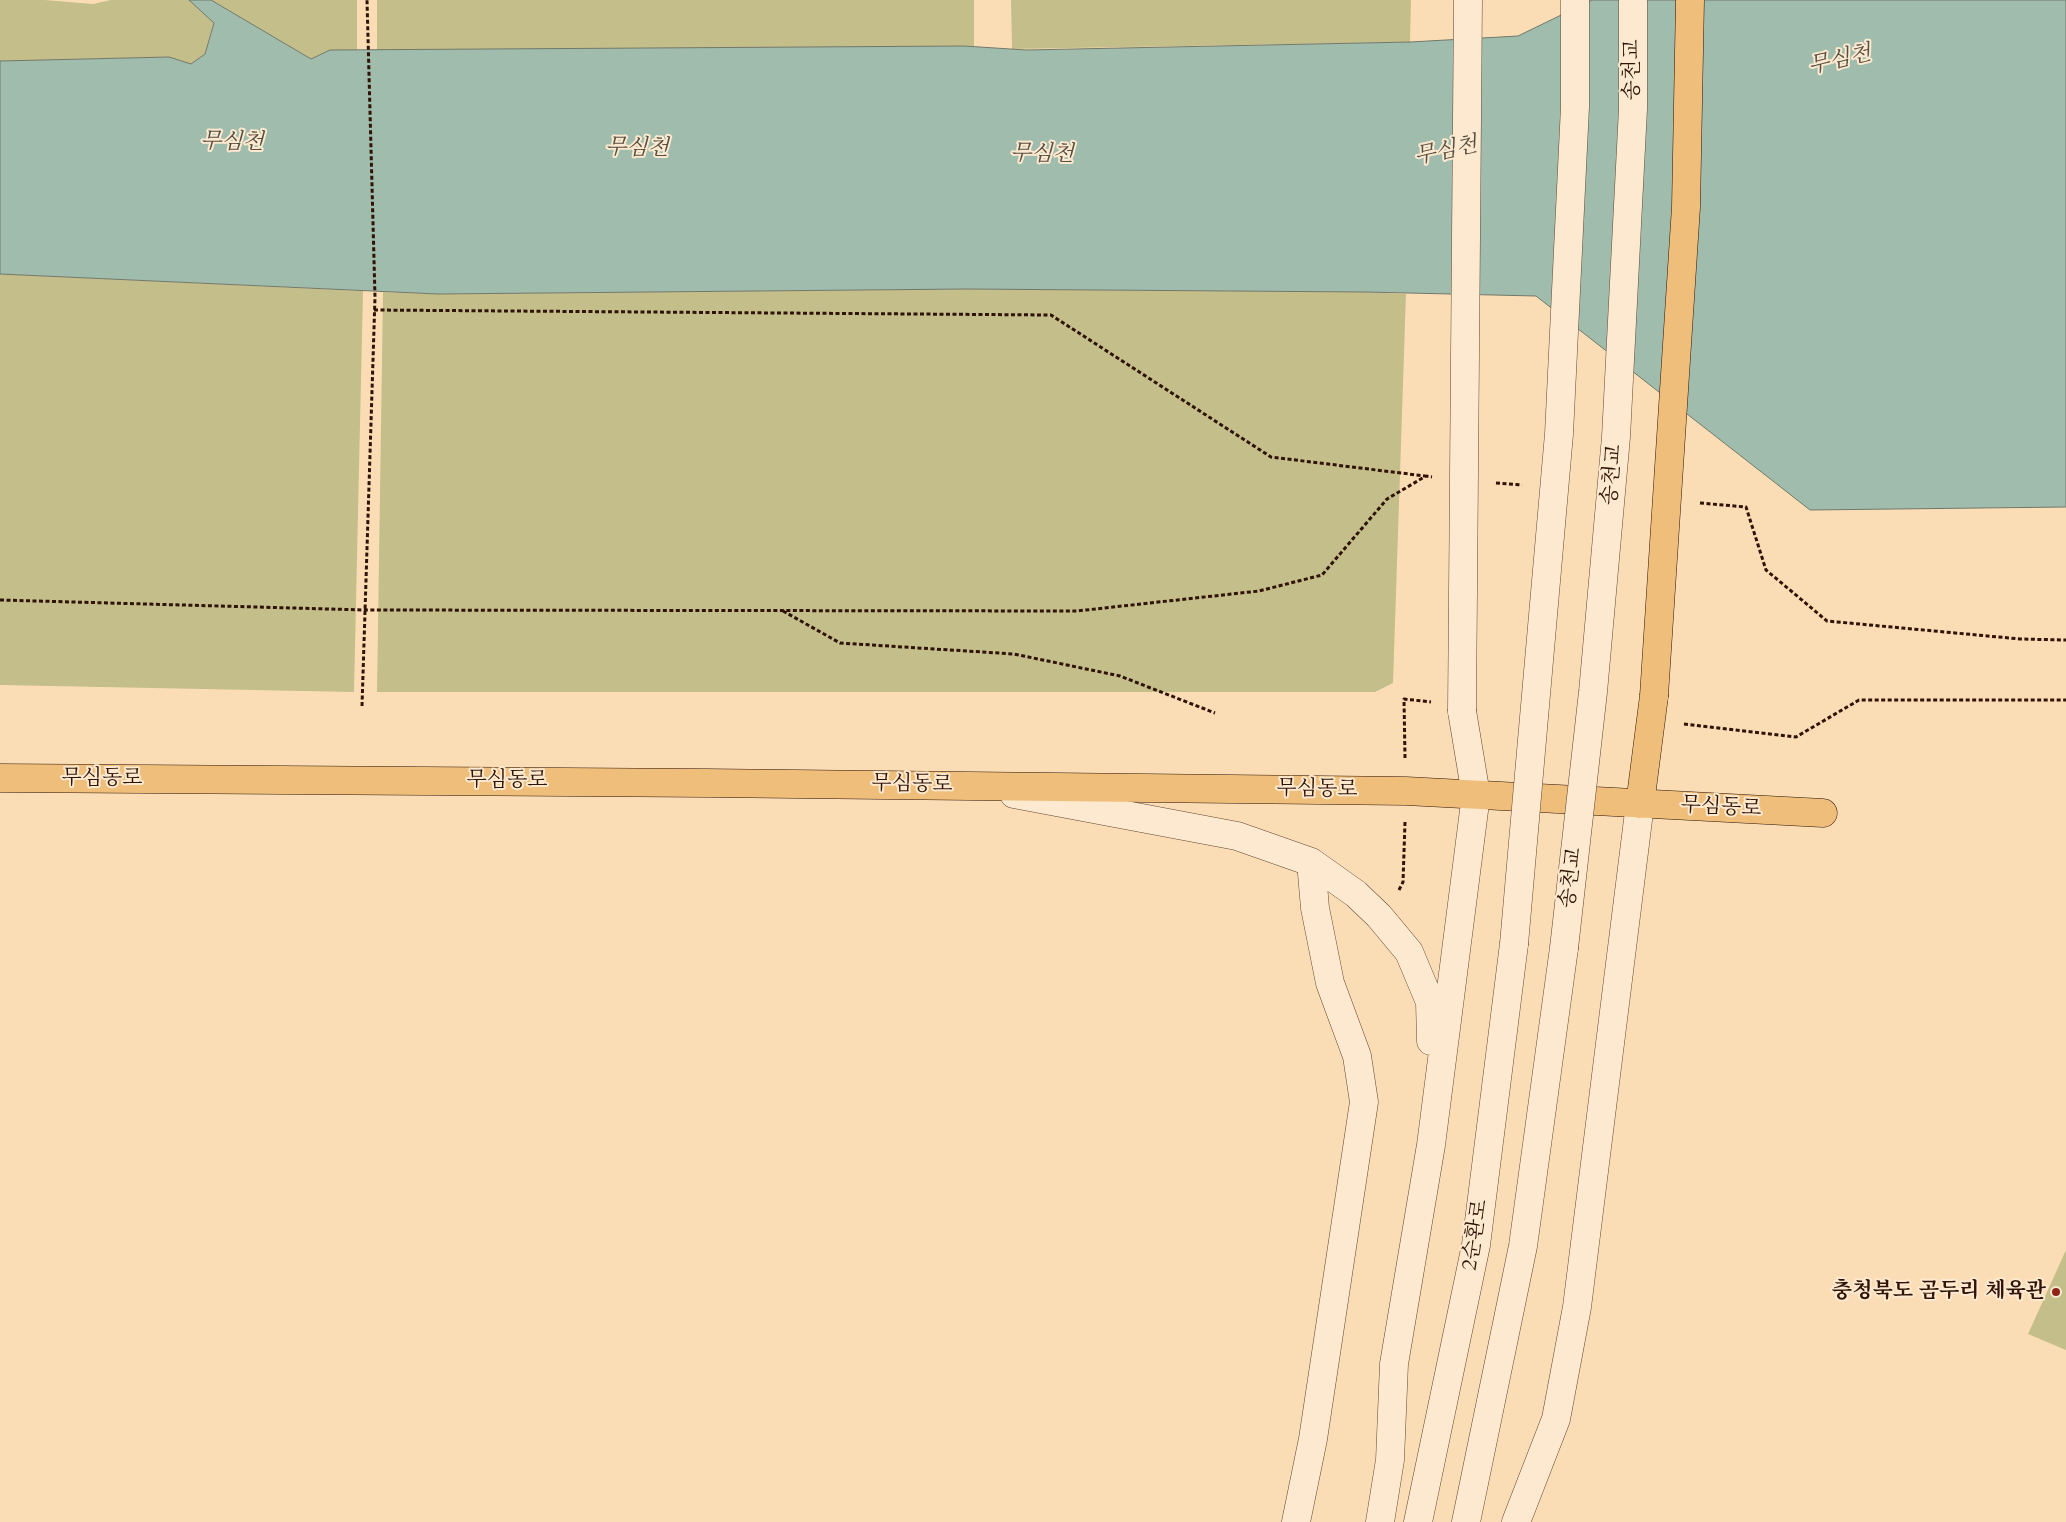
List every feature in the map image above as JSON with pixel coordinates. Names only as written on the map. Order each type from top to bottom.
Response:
[{"type":"main road","points":[[1640,804],[1653,708],[1686,207],[1690,0]]},
{"type":"main road","name":"무심동로","points":[[0,778],[1406,791],[1823,813]]},
{"type":"street","points":[[1380,1522],[1390,1460],[1394,1364],[1431,1145],[1476,795],[1462,710],[1468,0]]},
{"type":"street","name":"2순환로","points":[[1418,1522],[1476,1246],[1514,944],[1559,434],[1575,108],[1575,0]]},
{"type":"street","name":"송천교","points":[[1466,1522],[1523,1246],[1564,948],[1593,692],[1616,436],[1633,109],[1633,0]]},
{"type":"street","points":[[971,786],[1237,836],[1311,862],[1356,894],[1379,916],[1409,952],[1430,1002],[1431,1145]]},
{"type":"street","points":[[1516,1522],[1556,1418],[1577,1307],[1640,804]]},
{"type":"street","points":[[1296,1522],[1313,1439],[1364,1102],[1357,1056],[1330,983],[1315,908],[1311,862]]},
{"type":"path","points":[[362,706],[375,297],[366,0]]},
{"type":"path","points":[[374,310],[1051,315],[1271,457],[1436,477]]},
{"type":"path","points":[[0,600],[365,610],[1078,611],[1259,591],[1322,575],[1387,499],[1426,476]]},
{"type":"path","points":[[1494,483],[1523,486]]},
{"type":"path","points":[[1698,502],[1746,507],[1766,570],[1828,621],[2020,639],[2066,640]]},
{"type":"path","points":[[782,610],[840,643],[1014,654],[1120,676],[1215,713]]},
{"type":"path","points":[[1653,708],[1796,737],[1859,700],[2066,700]]},
{"type":"shaded area","points":[[0,0],[45,0],[93,4],[111,0],[189,0],[214,22],[205,54],[191,64],[169,57],[0,61]]},
{"type":"shaded area","points":[[211,0],[357,0],[357,50],[330,50],[311,59]]},
{"type":"shaded area","points":[[377,0],[974,0],[974,47],[377,50]]},
{"type":"shaded area","points":[[1011,0],[1411,0],[1410,42],[1012,49]]},
{"type":"shaded area","points":[[0,274],[363,291],[354,692],[0,685]]},
{"type":"shaded area","points":[[966,289],[1365,292],[1406,294],[1393,683],[1375,692],[377,692],[383,292],[438,294]]},
{"type":"shaded area","name":"충청북도 곰두리 체육관","points":[[2066,1250],[2066,1350],[2028,1334]]},
{"type":"water","name":"무심천","points":[[189,0],[211,0],[311,59],[330,50],[964,46],[1026,50],[1410,42],[1518,36],[1592,0],[2066,0],[2066,507],[1810,510],[1536,296],[1365,292],[966,289],[438,294],[0,274],[0,61],[169,57],[191,64],[205,54],[214,23]]},
{"type":"place","name":"충청북도 곰두리 체육관","points":[[2056,1292]]}]
